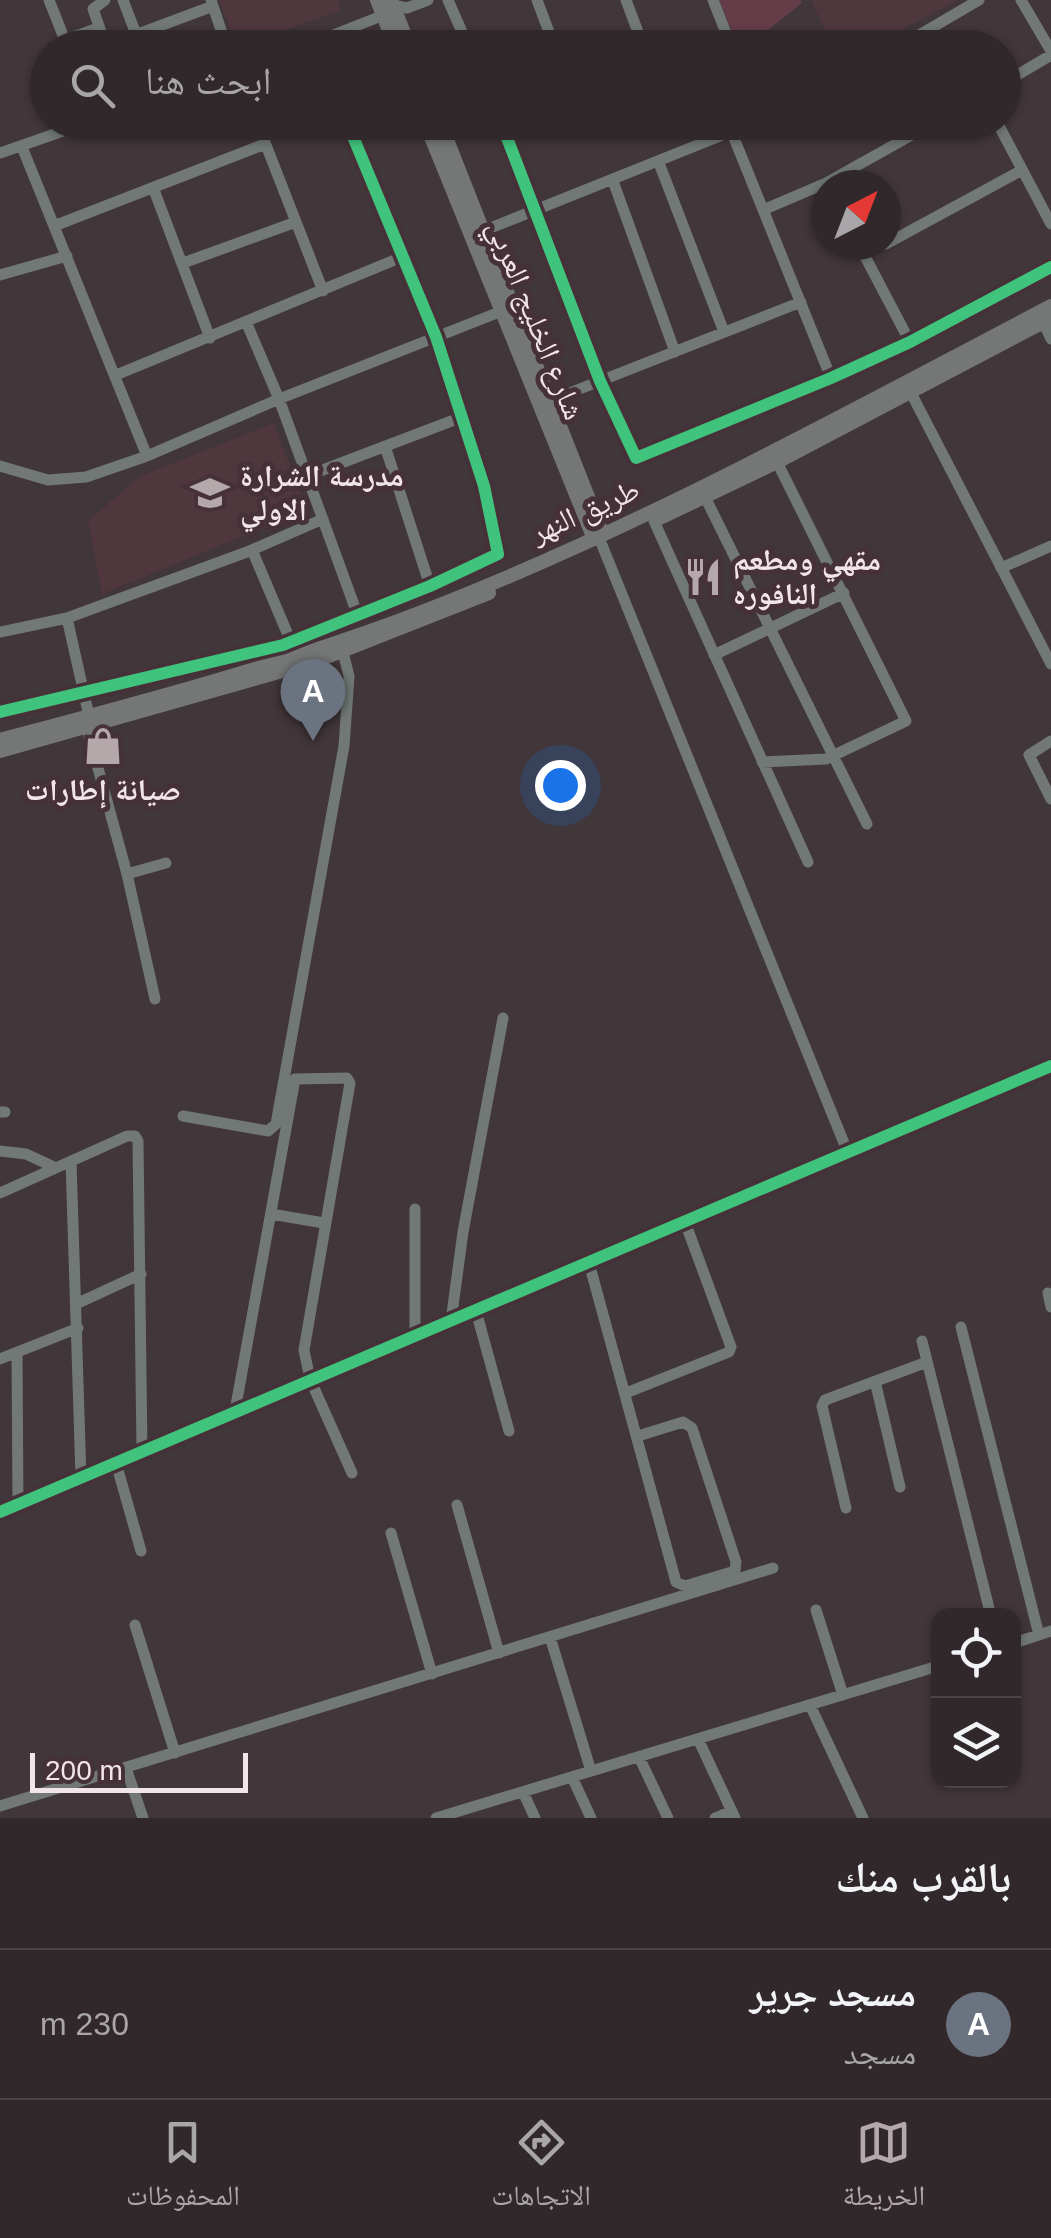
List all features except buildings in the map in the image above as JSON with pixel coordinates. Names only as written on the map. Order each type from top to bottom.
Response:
[{"type":"main road","points":[[378,0],[395,10]]},
{"type":"main road","name":"شارع الخليج العربي","points":[[432,140],[600,540]]},
{"type":"main road","name":"شارع الخليج العربي","points":[[447,140],[549,400],[586,508]]},
{"type":"main road","name":"طريق النهر","points":[[0,740],[245,684],[343,652],[600,540],[1051,306]]},
{"type":"main road","name":"طريق النهر","points":[[0,750],[339,642],[567,550],[654,521],[776,462],[1047,320]]},
{"type":"main road","points":[[567,550],[579,532],[586,508],[608,520],[632,522]]},
{"type":"street","points":[[49,0],[61,30]]},
{"type":"street","points":[[94,30],[98,28],[93,8],[106,0]]},
{"type":"street","points":[[124,0],[135,30]]},
{"type":"street","points":[[350,30],[428,0]]},
{"type":"street","points":[[448,0],[460,30]]},
{"type":"street","points":[[537,0],[549,30]]},
{"type":"street","points":[[626,0],[637,30]]},
{"type":"street","points":[[712,0],[725,30]]},
{"type":"street","points":[[927,30],[978,0]]},
{"type":"street","points":[[1020,0],[1051,53],[1021,73]]},
{"type":"street","points":[[146,30],[212,3],[222,30]]},
{"type":"street","points":[[0,154],[41,140]]},
{"type":"street","points":[[264,140],[323,291]]},
{"type":"street","points":[[0,712],[292,642],[496,557],[499,552],[484,486],[436,337],[354,140]]},
{"type":"street","points":[[507,140],[600,381],[632,454],[638,458],[910,342],[1051,267]]},
{"type":"street","points":[[483,230],[715,140]]},
{"type":"street","points":[[735,140],[832,378]]},
{"type":"street","points":[[850,170],[900,140]]},
{"type":"street","points":[[1006,140],[1051,224]]},
{"type":"street","points":[[54,226],[265,144]]},
{"type":"street","points":[[22,147],[147,456]]},
{"type":"street","points":[[659,163],[724,332]]},
{"type":"street","points":[[901,235],[1022,170]]},
{"type":"street","points":[[613,180],[675,352]]},
{"type":"street","points":[[154,190],[210,338]]},
{"type":"street","points":[[763,210],[811,190]]},
{"type":"street","points":[[183,263],[296,222]]},
{"type":"street","points":[[0,275],[67,256]]},
{"type":"street","points":[[116,376],[402,257]]},
{"type":"street","points":[[866,260],[910,342]]},
{"type":"street","points":[[549,400],[801,302]]},
{"type":"street","points":[[0,466],[37,478],[86,476],[147,456],[502,311]]},
{"type":"street","points":[[1047,320],[1051,339]]},
{"type":"street","points":[[247,324],[279,399],[358,616]]},
{"type":"street","points":[[910,391],[1049,656]]},
{"type":"street","points":[[307,476],[462,417]]},
{"type":"street","points":[[385,446],[430,586]]},
{"type":"street","points":[[762,762],[823,760],[906,722],[776,462]]},
{"type":"street","points":[[705,497],[867,824]]},
{"type":"street","points":[[0,632],[67,618],[252,550],[323,519]]},
{"type":"street","points":[[654,521],[808,862]]},
{"type":"street","points":[[600,540],[848,1152]]},
{"type":"street","points":[[1001,568],[1051,546]]},
{"type":"street","points":[[252,550],[292,642]]},
{"type":"street","points":[[714,654],[844,594]]},
{"type":"street","points":[[67,618],[155,999]]},
{"type":"street","points":[[183,1116],[268,1131],[276,1124],[344,746],[349,676],[343,652]]},
{"type":"street","points":[[1051,741],[1029,755],[1051,799]]},
{"type":"street","points":[[127,874],[166,864]]},
{"type":"street","points":[[451,1321],[502,1018]]},
{"type":"street","points":[[0,1512],[1051,1066]]},
{"type":"street","points":[[235,1410],[296,1077],[348,1078],[304,1350],[310,1379],[352,1474]]},
{"type":"street","points":[[0,1193],[127,1136],[135,1136],[138,1141],[142,1452]]},
{"type":"street","points":[[0,1152],[26,1154],[56,1168]]},
{"type":"street","points":[[70,1161],[82,1478]]},
{"type":"street","points":[[414,1209],[415,1336]]},
{"type":"street","points":[[271,1214],[324,1223]]},
{"type":"street","points":[[626,1394],[729,1352],[731,1347],[685,1222]]},
{"type":"street","points":[[589,1263],[676,1582],[685,1586],[735,1571],[736,1562],[692,1428],[682,1422],[638,1436]]},
{"type":"street","points":[[76,1304],[142,1274]]},
{"type":"street","points":[[1048,1293],[1051,1306]]},
{"type":"street","points":[[476,1310],[509,1431]]},
{"type":"street","points":[[0,1359],[78,1328]]},
{"type":"street","points":[[962,1328],[1045,1633]]},
{"type":"street","points":[[922,1341],[989,1608]]},
{"type":"street","points":[[18,1352],[18,1505]]},
{"type":"street","points":[[846,1508],[822,1406],[830,1396],[928,1362]]},
{"type":"street","points":[[875,1382],[900,1487]]},
{"type":"street","points":[[116,1463],[142,1550]]},
{"type":"street","points":[[457,1505],[499,1653]]},
{"type":"street","points":[[391,1532],[432,1674]]},
{"type":"street","points":[[0,1806],[772,1568]]},
{"type":"street","points":[[816,1610],[844,1695]]},
{"type":"street","points":[[135,1625],[175,1753]]},
{"type":"street","points":[[550,1638],[591,1771]]},
{"type":"street","points":[[436,1818],[472,1813],[523,1792],[931,1668]]},
{"type":"street","points":[[810,1705],[863,1818]]},
{"type":"street","points":[[698,1739],[734,1814],[715,1818]]},
{"type":"street","points":[[639,1757],[668,1818]]},
{"type":"street","points":[[126,1768],[143,1818]]},
{"type":"street","points":[[572,1777],[591,1818]]},
{"type":"street","points":[[523,1792],[535,1818]]},
{"type":"shaded area","points":[[219,0],[337,0],[341,10],[285,30],[231,30]]},
{"type":"shaded area","points":[[719,0],[802,3],[768,30],[732,30]]},
{"type":"shaded area","points":[[811,0],[958,0],[901,30],[825,30]]},
{"type":"shaded area","name":"مدرسة الشرارة الاولي","points":[[274,423],[306,510],[102,594],[88,521],[139,477]]},
{"type":"cycle path","points":[[0,712],[283,645],[498,554],[484,486],[436,337],[354,140]]},
{"type":"cycle path","points":[[508,140],[600,381],[636,458],[910,342],[1051,267]]},
{"type":"cycle path","points":[[0,1512],[1051,1066]]},
{"type":"place","name":"مدرسة الشرارة الاولي","points":[[210,493]]},
{"type":"place","name":"مقهي ومطعم النافوره","points":[[703,577]]},
{"type":"place","name":"مسجد جرير","points":[[313,741]]},
{"type":"place","name":"صيانة إطارات","points":[[103,746]]}]
